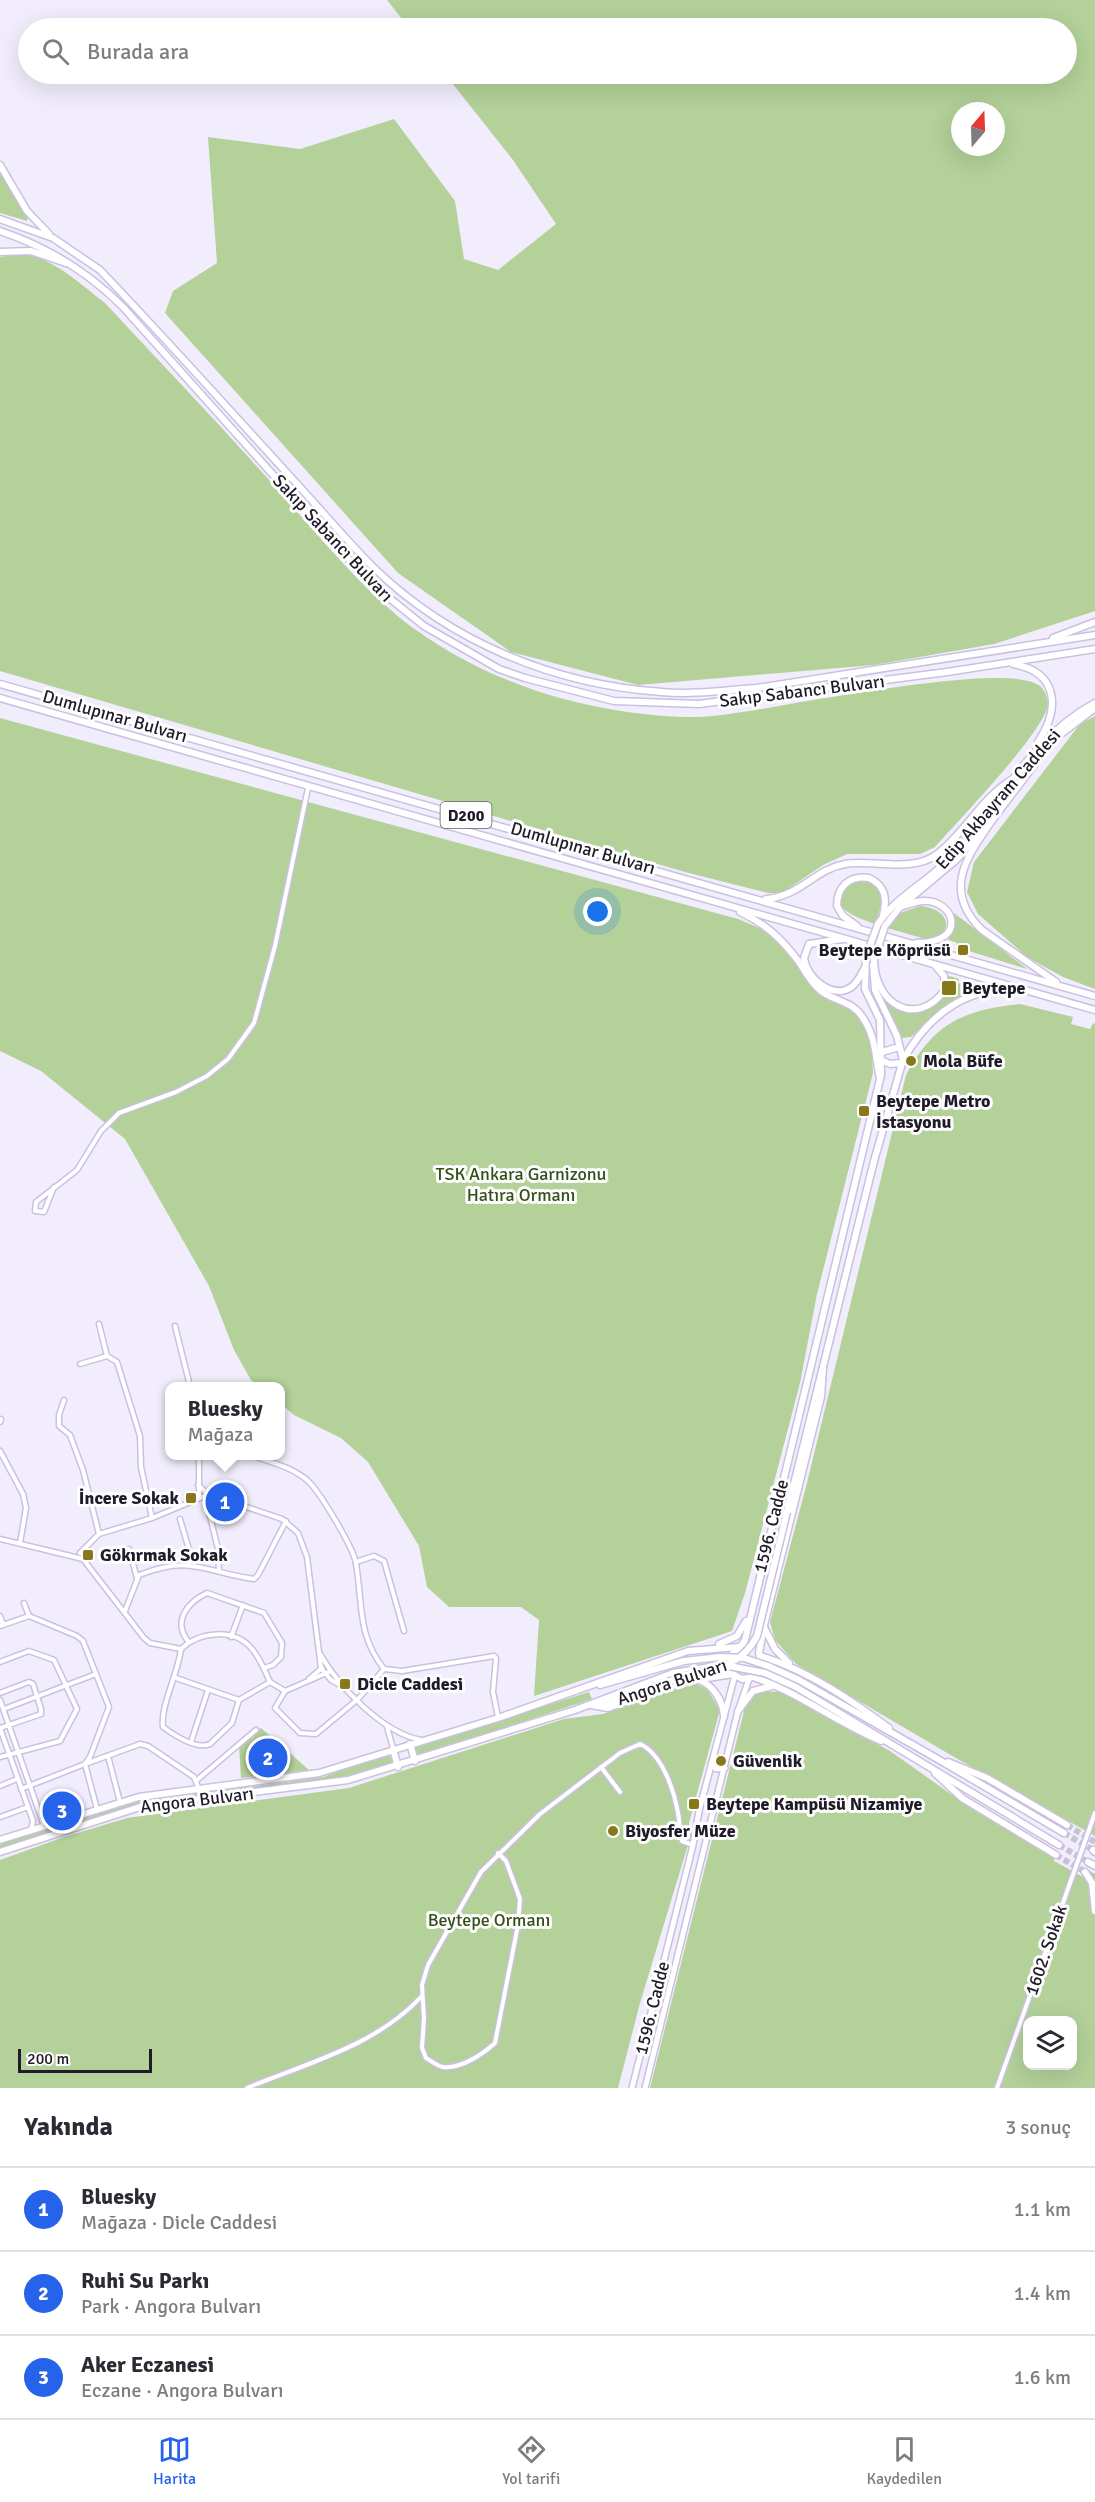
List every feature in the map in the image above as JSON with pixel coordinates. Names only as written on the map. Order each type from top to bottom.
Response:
[{"type":"main road","points":[[0,165],[35,222],[59,242]]},
{"type":"main road","name":"Sakıp Sabancı Bulvarı","points":[[0,219],[59,242],[100,270],[373,567],[430,612],[502,655],[576,679],[664,693],[757,688],[1095,635]]},
{"type":"main road","name":"Sakıp Sabancı Bulvarı","points":[[0,231],[46,248],[76,267],[123,308],[367,579],[424,626],[499,669],[559,688],[614,701],[699,704],[1095,649]]},
{"type":"main road","points":[[0,252],[31,251],[76,267]]},
{"type":"main road","points":[[1043,642],[1095,622]]},
{"type":"main road","points":[[1006,663],[1022,666],[1035,672],[1046,684],[1052,699],[1050,719],[1027,761]]},
{"type":"main road","name":"Dumlupınar Bulvarı","points":[[0,684],[1095,996]]},
{"type":"main road","name":"Dumlupınar Bulvarı","points":[[0,698],[308,788],[1038,992],[1095,1010]]},
{"type":"main road","name":"Edip Akbayram Caddesi","points":[[882,925],[883,916],[954,854],[1011,780],[1051,734],[1095,702]]},
{"type":"main road","name":"Edip Akbayram Caddesi","points":[[882,925],[956,860],[995,816],[1053,740],[1095,708]]},
{"type":"main road","points":[[760,900],[792,894],[841,864],[908,863],[926,860],[937,854],[993,795],[1011,780]]},
{"type":"main road","points":[[995,816],[967,860],[961,876],[962,900],[982,930],[1064,987]]},
{"type":"main road","points":[[866,931],[849,921],[837,906],[838,894],[846,883],[863,877],[878,884],[886,901],[883,916]]},
{"type":"main road","points":[[900,907],[924,900],[935,903],[944,908],[951,921],[951,930],[941,940],[909,943]]},
{"type":"main road","points":[[723,904],[770,928],[787,946],[813,984],[827,995],[850,1004],[861,1014],[873,1036],[880,1079]]},
{"type":"main road","points":[[882,925],[874,959],[874,973],[881,993],[890,1002],[914,1009],[927,1005],[945,990],[944,976],[932,963]]},
{"type":"main road","name":"1596. Cadde","points":[[744,1648],[753,1600],[880,1079],[882,1052],[880,1020],[866,993],[864,969],[866,956],[882,925]]},
{"type":"main road","points":[[849,939],[809,944],[805,951],[805,965],[818,982],[835,991],[854,986],[864,969]]},
{"type":"main road","points":[[874,959],[874,987],[899,1047],[902,1061],[890,1064],[881,1060]]},
{"type":"main road","name":"1596. Cadde","points":[[632,2088],[734,1674],[729,1660],[733,1652],[744,1648],[757,1636],[875,1156],[902,1061],[926,1026],[960,1000],[994,989],[1038,992]]},
{"type":"main road","points":[[882,1052],[899,1047]]},
{"type":"main road","name":"1596. Cadde","points":[[645,2088],[738,1711],[751,1678],[762,1667],[760,1654],[764,1625],[821,1397],[824,1368]]},
{"type":"main road","points":[[757,1584],[762,1596],[766,1596],[773,1588]]},
{"type":"main road","points":[[714,1647],[740,1633],[753,1600]]},
{"type":"main road","points":[[764,1625],[775,1649],[798,1671]]},
{"type":"main road","points":[[714,1647],[724,1654],[725,1660],[723,1669],[718,1674]]},
{"type":"main road","name":"Angora Bulvarı","points":[[0,1840],[148,1795],[319,1773],[393,1749],[409,1740],[422,1740],[498,1718],[594,1686],[667,1657],[714,1647],[744,1648]]},
{"type":"main road","points":[[744,1648],[752,1647],[760,1654],[798,1671],[858,1707],[904,1740],[1064,1833]]},
{"type":"main road","name":"Angora Bulvarı","points":[[591,1705],[605,1704],[694,1673],[727,1666],[744,1648]]},
{"type":"main road","name":"Angora Bulvarı","points":[[594,1686],[628,1679],[684,1661],[720,1657],[744,1658],[800,1680],[904,1740]]},
{"type":"main road","name":"Angora Bulvarı","points":[[0,1852],[136,1807],[332,1784],[398,1767],[591,1705],[614,1693],[673,1673],[720,1665],[743,1667],[765,1673],[796,1687],[902,1750]]},
{"type":"main road","name":"Angora Bulvarı","points":[[591,1705],[608,1708],[695,1680],[718,1674],[734,1674],[778,1687],[841,1723],[902,1750]]},
{"type":"main road","points":[[695,1680],[705,1683],[713,1690],[721,1702],[724,1716]]},
{"type":"main road","points":[[738,1711],[753,1691],[765,1687],[778,1687]]},
{"type":"main road","points":[[409,1740],[415,1761]]},
{"type":"main road","points":[[393,1749],[398,1767]]},
{"type":"main road","points":[[902,1750],[1059,1845]]},
{"type":"main road","points":[[713,1756],[722,1752],[727,1759]]},
{"type":"main road","points":[[936,1758],[987,1778],[1066,1825]]},
{"type":"main road","points":[[711,1764],[716,1769],[725,1768]]},
{"type":"main road","points":[[931,1768],[962,1798],[1056,1855]]},
{"type":"main road","points":[[1088,1862],[1095,1866]]},
{"type":"main road","points":[[1084,1872],[1092,1883],[1095,1911]]},
{"type":"street","points":[[54,1187],[44,1212],[35,1211],[36,1202],[54,1187],[77,1170],[102,1131],[119,1113],[176,1092],[207,1076],[228,1059],[254,1023],[275,946],[308,788]]},
{"type":"street","points":[[99,1324],[107,1356],[117,1362],[140,1436],[141,1467],[152,1518]]},
{"type":"street","points":[[175,1326],[189,1382]]},
{"type":"street","points":[[80,1364],[107,1356]]},
{"type":"street","points":[[64,1400],[59,1415],[60,1426],[70,1435],[83,1470],[99,1534]]},
{"type":"street","points":[[0,1450],[23,1494],[26,1508],[20,1543]]},
{"type":"street","points":[[199,1460],[199,1498]]},
{"type":"street","points":[[266,1460],[309,1481],[340,1527],[356,1562],[365,1639],[384,1670]]},
{"type":"street","points":[[198,1485],[208,1496],[286,1521],[298,1533],[307,1557],[321,1668],[325,1675],[358,1699],[387,1726],[409,1740]]},
{"type":"street","points":[[81,1556],[99,1534],[152,1518],[208,1496]]},
{"type":"street","points":[[208,1496],[218,1549],[219,1571]]},
{"type":"street","points":[[180,1519],[190,1553],[189,1564]]},
{"type":"street","points":[[125,1611],[139,1575],[157,1568],[189,1564],[254,1579],[286,1521]]},
{"type":"street","points":[[0,1539],[69,1557],[81,1556]]},
{"type":"street","points":[[129,1549],[137,1579]]},
{"type":"street","points":[[81,1556],[150,1643],[180,1649]]},
{"type":"street","points":[[356,1562],[374,1556],[384,1561],[404,1631]]},
{"type":"street","points":[[188,1641],[182,1629],[184,1613],[199,1597],[207,1593],[243,1605],[264,1613],[282,1643],[281,1657],[273,1665],[264,1668]]},
{"type":"street","points":[[24,1603],[29,1616]]},
{"type":"street","points":[[231,1637],[243,1605]]},
{"type":"street","points":[[0,1616],[2,1626],[29,1616],[77,1636],[83,1641],[109,1707],[90,1757],[85,1764]]},
{"type":"street","points":[[270,1682],[239,1700],[232,1724],[210,1744],[205,1746],[191,1742],[163,1726],[163,1712],[176,1678],[180,1649],[188,1641],[212,1633],[231,1637],[250,1646],[270,1682],[285,1692]]},
{"type":"street","points":[[0,1662],[29,1651],[58,1665],[77,1709],[65,1735],[60,1740],[0,1757]]},
{"type":"street","points":[[321,1654],[342,1686]]},
{"type":"street","points":[[384,1670],[402,1671],[494,1656],[496,1658],[494,1698],[498,1718]]},
{"type":"street","points":[[327,1665],[309,1679],[285,1692],[275,1708],[300,1733],[316,1734],[358,1699],[384,1670]]},
{"type":"street","points":[[309,1679],[331,1671]]},
{"type":"street","points":[[4,1709],[67,1687],[96,1674]]},
{"type":"street","points":[[176,1678],[239,1700]]},
{"type":"street","points":[[0,1693],[29,1682],[38,1698],[41,1714],[0,1728],[33,1821],[31,1830]]},
{"type":"street","points":[[191,1742],[208,1690]]},
{"type":"street","points":[[0,1700],[44,1826]]},
{"type":"street","points":[[387,1726],[393,1749]]},
{"type":"street","points":[[197,1780],[256,1730]]},
{"type":"street","points":[[21,1789],[140,1744],[148,1746],[197,1780],[199,1789]]},
{"type":"street","points":[[498,1853],[506,1861],[520,1899],[518,1925],[495,2043],[484,2053],[459,2064],[442,2067],[426,2058],[422,2048],[424,2018],[422,1996],[428,1965],[481,1872],[498,1853],[533,1820],[628,1747],[640,1744],[650,1748],[658,1758],[675,1803],[682,1841],[693,1845]]},
{"type":"street","points":[[108,1756],[120,1802]]},
{"type":"street","points":[[85,1764],[97,1809]]},
{"type":"street","points":[[601,1767],[620,1792]]},
{"type":"street","points":[[0,1786],[17,1779]]},
{"type":"street","points":[[0,1817],[28,1807]]},
{"type":"street","name":"1602. Sokak","points":[[997,2088],[1095,1813]]},
{"type":"street","points":[[247,2088],[336,2054],[390,2023],[410,2009],[422,1996]]},
{"type":"green space","points":[[387,0],[1095,0],[1095,611],[994,644],[874,665],[638,685],[511,652],[398,573],[165,313],[173,291],[217,263],[208,137],[300,149],[394,119],[455,201],[464,259],[498,270],[556,224],[513,160],[453,84],[1077,84],[1077,18],[401,18]]},
{"type":"green space","points":[[0,170],[28,217],[27,221],[0,213]]},
{"type":"green space","points":[[23,254],[46,261],[77,280],[105,303],[242,450],[335,555],[395,614],[439,645],[488,672],[540,692],[594,706],[643,714],[691,717],[713,716],[938,682],[985,678],[1021,679],[1044,690],[1048,704],[1043,717],[1017,754],[935,847],[920,854],[847,854],[823,865],[782,893],[768,893],[685,872],[0,671],[0,257]]},
{"type":"green space","points":[[1095,716],[1095,989],[1063,977],[1027,957],[978,914],[967,892],[974,862],[1080,724]]},
{"type":"green space","name":"TSK Ankara Garnizonu Hatıra Ormanı","points":[[0,718],[738,919],[776,935],[815,988],[827,999],[842,1003],[857,1013],[871,1037],[873,1073],[817,1294],[800,1383],[745,1593],[732,1631],[534,1696],[539,1620],[521,1607],[449,1607],[427,1587],[419,1546],[368,1462],[341,1438],[294,1415],[285,1407],[285,1382],[253,1382],[251,1380],[234,1350],[209,1286],[125,1139],[41,1071],[0,1051]]},
{"type":"green space","points":[[856,880],[874,883],[881,893],[875,924],[849,913],[839,902],[840,895],[845,888]]},
{"type":"green space","points":[[920,906],[932,908],[941,914],[946,923],[943,934],[929,940],[887,928],[897,914]]},
{"type":"green space","points":[[954,913],[1027,969],[956,947],[957,943],[948,940],[954,929]]},
{"type":"green space","points":[[946,975],[959,979],[958,983],[975,987],[975,990],[940,1009],[911,1037],[902,1038],[884,1000],[918,1011],[947,991]]},
{"type":"green space","points":[[1020,1004],[1073,1017],[1071,1024],[1090,1029],[1093,1023],[1095,1024],[1095,1836],[954,1757],[796,1664],[775,1640],[770,1622],[807,1483],[906,1075],[928,1043],[952,1022],[982,1010]]},
{"type":"green space","name":"Beytepe Ormanı","points":[[696,1684],[707,1689],[720,1710],[689,1823],[691,1835],[640,2003],[618,2088],[0,2088],[0,1860],[127,1818],[349,1788],[564,1719],[603,1714],[643,1699]]},
{"type":"green space","points":[[765,1691],[780,1692],[890,1751],[972,1809],[1054,1857],[1054,1861],[1083,1877],[1086,1869],[1095,1874],[1095,2088],[650,2088],[745,1707],[754,1695]]},
{"type":"green space","points":[[589,1692],[592,1699],[418,1756],[415,1746]]},
{"type":"green space","points":[[261,1728],[309,1770],[241,1778],[239,1746],[254,1737],[254,1733]]},
{"type":"green space","points":[[389,1754],[393,1764],[333,1780],[134,1805],[0,1848],[0,1844],[137,1802],[323,1777]]},
{"type":"tunnel","points":[[1067,1825],[1095,1842]]},
{"type":"tunnel","points":[[1064,1833],[1093,1850]]},
{"type":"tunnel","points":[[1059,1845],[1088,1862]]},
{"type":"tunnel","points":[[1056,1855],[1085,1872]]},
{"type":"place","name":"Beytepe Köprüsü","points":[[963,950]]},
{"type":"place","name":"Beytepe","points":[[949,988]]},
{"type":"place","name":"Mola Büfe","points":[[911,1061]]},
{"type":"place","name":"Beytepe Metro İstasyonu","points":[[864,1111]]},
{"type":"place","name":"İncere Sokak","points":[[191,1498]]},
{"type":"place","name":"Bluesky","points":[[225,1502]]},
{"type":"place","name":"Gökırmak Sokak","points":[[88,1555]]},
{"type":"place","name":"Dicle Caddesi","points":[[345,1684]]},
{"type":"place","name":"Ruhi Su Parkı","points":[[268,1758]]},
{"type":"place","name":"Güvenlik","points":[[721,1761]]},
{"type":"place","name":"Beytepe Kampüsü Nizamiye","points":[[694,1804]]},
{"type":"place","name":"Aker Eczanesi","points":[[62,1811]]},
{"type":"place","name":"Biyosfer Müze","points":[[613,1831]]}]
